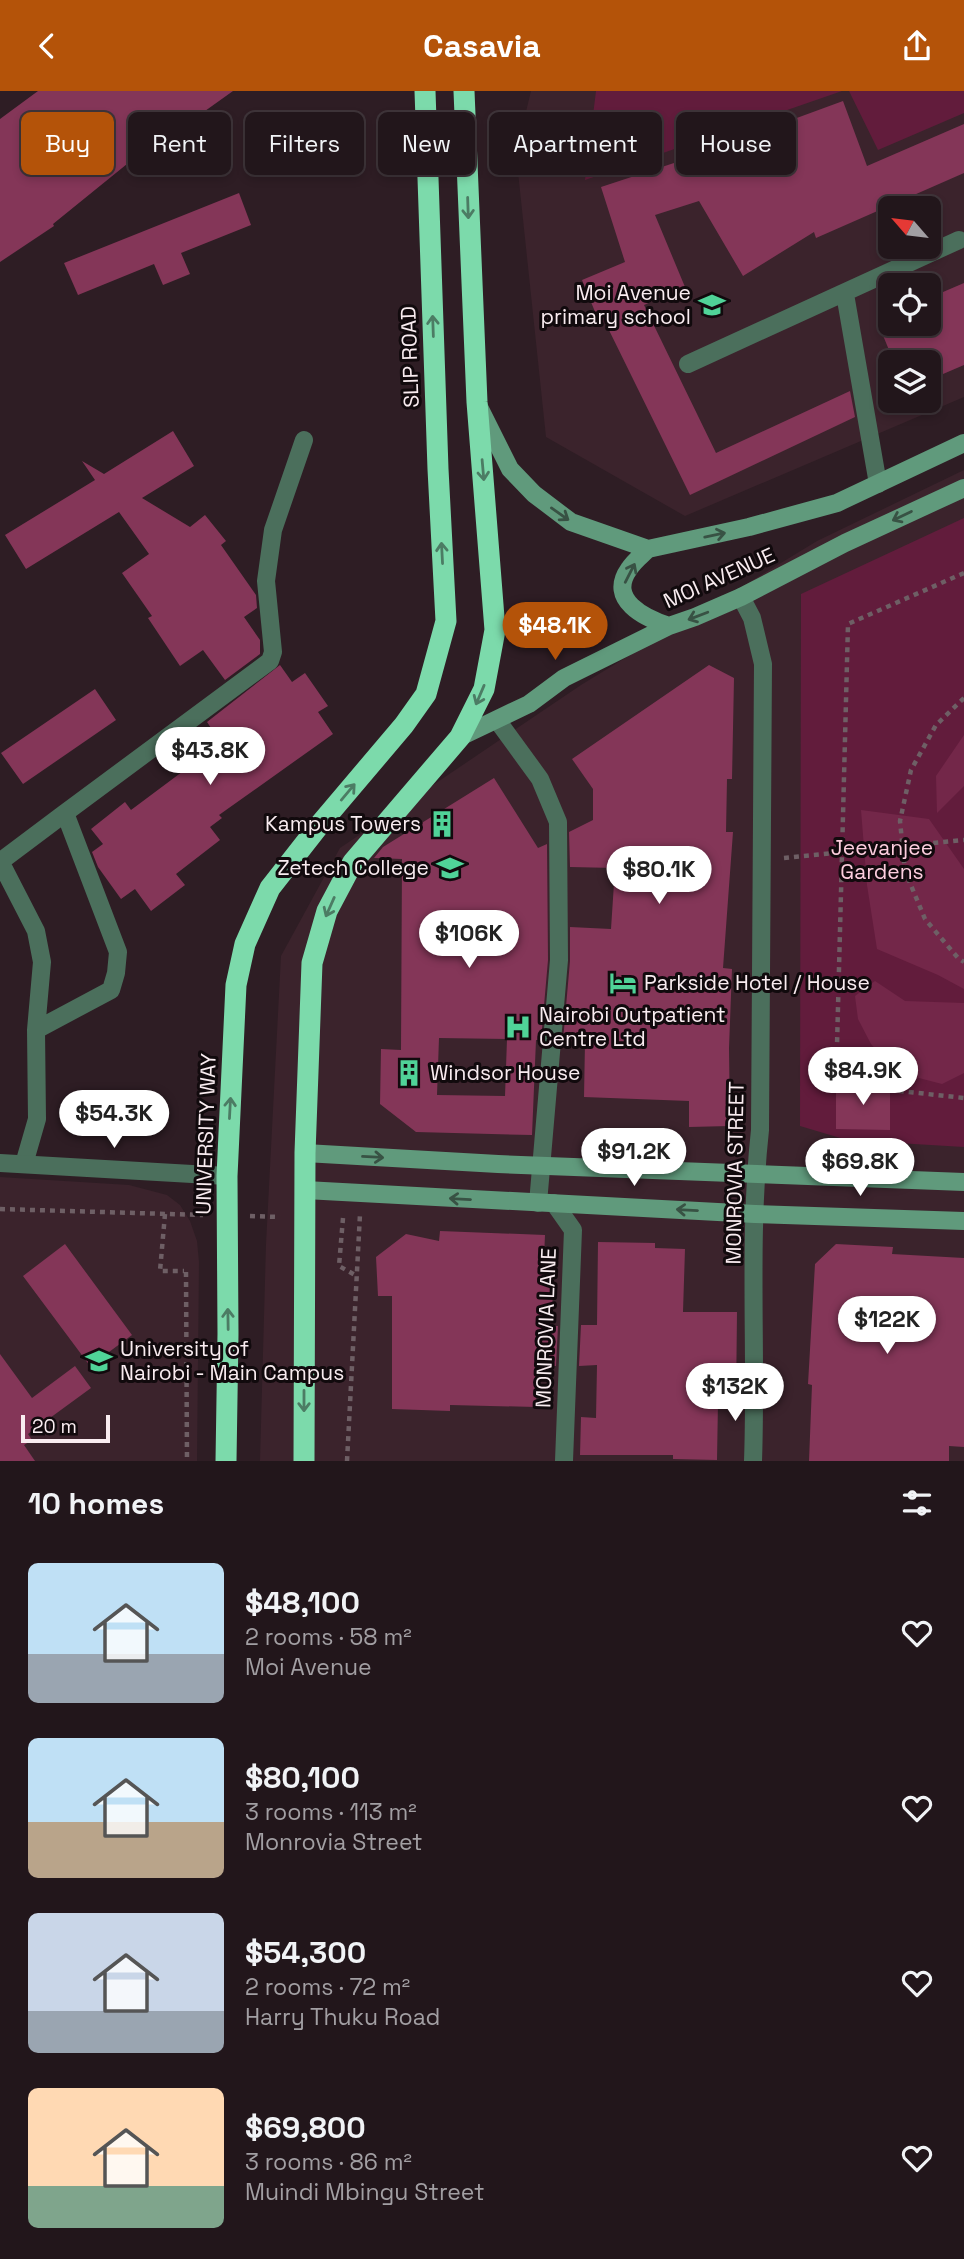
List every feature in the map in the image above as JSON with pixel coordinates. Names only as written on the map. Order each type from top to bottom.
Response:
[{"type":"highway","name":"SLIP ROAD","points":[[425,91],[446,621]]},
{"type":"highway","points":[[304,1461],[305,1153],[312,963],[327,911],[353,862],[460,737],[484,689],[495,630],[477,402],[464,91]]},
{"type":"highway","name":"UNIVERSITY WAY","points":[[226,1461],[226,1176],[236,985],[245,944],[270,888],[404,725],[426,694],[446,621]]},
{"type":"street","points":[[688,364],[959,240]]},
{"type":"street","points":[[845,294],[878,484]]},
{"type":"street","points":[[477,402],[510,469],[534,494],[571,522],[648,549],[749,527],[837,503],[964,443]]},
{"type":"street","points":[[24,1164],[37,1119],[36,1030],[42,962],[36,931],[9,897],[0,861],[270,661],[273,652],[266,581],[273,530],[304,440]]},
{"type":"street","name":"MOI AVENUE","points":[[460,737],[529,703],[564,678],[669,625],[741,597],[845,543],[964,488]]},
{"type":"street","points":[[648,549],[629,568],[624,578],[624,590],[633,609],[647,618],[669,625]]},
{"type":"street","name":"MONROVIA STREET","points":[[741,597],[752,618],[763,664],[760,1130],[755,1174],[756,1387],[753,1461]]},
{"type":"street","points":[[497,720],[540,779],[558,822],[559,960],[541,1165],[546,1203]]},
{"type":"street","points":[[36,1030],[111,990],[116,973],[118,952],[65,813]]},
{"type":"street","points":[[305,1153],[964,1182]]},
{"type":"street","points":[[0,1163],[226,1176]]},
{"type":"street","points":[[305,1190],[755,1214],[964,1221]]},
{"type":"street","name":"MONROVIA LANE","points":[[546,1203],[573,1230],[564,1461]]},
{"type":"path","points":[[964,573],[848,624],[836,1084],[964,1098]]},
{"type":"path","points":[[964,698],[936,725],[911,770],[900,821],[905,871],[925,919],[964,962]]},
{"type":"path","points":[[762,860],[964,840]]},
{"type":"path","points":[[347,1461],[355,1275],[362,1193]]},
{"type":"path","points":[[165,1214],[160,1271],[185,1272],[187,1461]]},
{"type":"path","points":[[343,1218],[339,1266],[355,1275]]},
{"type":"shaded area","name":"Moi Avenue primary school","points":[[531,91],[964,91],[964,397],[941,407],[941,350],[878,350],[878,413],[926,413],[685,516],[546,437],[518,175],[662,175],[662,112],[526,112]]},
{"type":"shaded area","points":[[964,470],[964,1461],[260,1461],[266,1244],[281,956],[340,848],[581,685],[817,541]]},
{"type":"shaded area","name":"University of Nairobi - Main Campus","points":[[0,1177],[129,1185],[167,1195],[180,1205],[190,1221],[197,1241],[199,1262],[197,1461],[0,1461]]},
{"type":"green space","points":[[596,91],[842,91],[781,112],[676,112],[676,148],[662,153],[662,112],[593,112]]},
{"type":"green space","points":[[849,91],[964,91],[964,113],[878,150]]},
{"type":"green space","points":[[586,175],[599,175],[585,180]]},
{"type":"green space","name":"Jeevanjee Gardens","points":[[964,518],[964,1147],[847,1140],[800,1126],[801,594]]},
{"type":"green space","points":[[964,735],[964,786],[937,813],[936,776]]},
{"type":"green space","points":[[861,810],[929,819],[964,869],[964,989],[877,949],[867,885]]},
{"type":"green space","points":[[875,981],[905,1001],[964,1003],[964,1073],[942,1084],[896,1072],[871,1044],[858,1019],[855,996]]},
{"type":"building","points":[[38,91],[233,91],[204,112],[128,112],[128,166],[127,164],[114,175],[114,112],[21,112],[21,175],[113,175],[53,224],[54,226],[0,262],[0,119]]},
{"type":"building","points":[[843,101],[867,166],[964,124],[964,173],[912,196],[878,196],[878,211],[816,238],[814,232],[743,276],[699,201],[655,215],[685,287],[644,305],[716,453],[850,391],[855,417],[690,495],[605,322],[600,324],[582,280],[625,262],[601,187],[638,175],[662,175],[662,167],[676,162],[676,175],[796,175],[796,118]]},
{"type":"building","points":[[239,193],[251,225],[181,253],[190,274],[163,285],[154,264],[78,295],[64,263]]},
{"type":"building","points":[[964,283],[964,365],[941,375],[941,350],[889,350],[883,336],[941,336],[941,293]]},
{"type":"building","points":[[173,431],[194,466],[142,498],[190,527],[205,515],[226,541],[221,545],[256,595],[257,608],[244,617],[260,640],[260,654],[225,680],[203,650],[180,666],[148,618],[152,616],[122,573],[149,554],[119,512],[26,569],[5,535],[95,480],[82,461],[104,474]]},
{"type":"building","points":[[280,665],[292,682],[305,673],[328,706],[318,712],[333,734],[219,815],[222,818],[210,827],[220,840],[176,874],[185,885],[151,911],[135,889],[121,899],[98,867],[92,852],[103,844],[91,829],[125,802],[131,810],[206,754],[201,748],[217,737],[207,722]]},
{"type":"building","points":[[709,665],[734,678],[732,779],[727,779],[726,832],[733,832],[723,968],[732,969],[730,1126],[689,1127],[689,1101],[584,1097],[585,1042],[563,1041],[570,927],[611,929],[615,868],[570,867],[569,832],[593,820],[593,789],[572,759]]},
{"type":"building","points":[[95,689],[116,720],[23,784],[1,753]]},
{"type":"building","points":[[494,778],[538,848],[547,844],[548,960],[541,1040],[536,1040],[532,1135],[416,1132],[380,1104],[381,1049],[401,1050],[402,859],[374,858],[383,847]],"holes":[[[439,1038],[507,1039],[505,1096],[437,1095]]]},
{"type":"building","points":[[836,1084],[890,1084],[890,1130],[836,1129]]},
{"type":"building","points":[[440,1231],[545,1235],[544,1257],[555,1258],[551,1326],[558,1326],[556,1366],[537,1366],[536,1407],[450,1405],[450,1411],[392,1409],[392,1296],[378,1296],[376,1257],[406,1234],[439,1241]]},
{"type":"building","points":[[598,1242],[655,1243],[655,1248],[685,1249],[683,1312],[737,1312],[736,1402],[718,1402],[717,1460],[673,1459],[673,1455],[580,1455],[581,1417],[596,1418],[597,1365],[579,1366],[581,1325],[597,1325]]},
{"type":"building","points":[[65,1244],[132,1335],[90,1366],[23,1276]]},
{"type":"building","points":[[836,1244],[893,1247],[892,1254],[964,1258],[964,1447],[949,1446],[949,1461],[809,1461],[812,1385],[808,1384],[815,1264]]},
{"type":"building","points":[[0,1354],[32,1398],[75,1366],[91,1388],[28,1434],[32,1440],[24,1445],[35,1461],[0,1461]]},
{"type":"place","name":"Moi Avenue primary school","points":[[712,305]]},
{"type":"place","name":"Kampus Towers","points":[[442,824]]},
{"type":"place","name":"Zetech College","points":[[450,868]]},
{"type":"place","name":"Parkside Hotel / House","points":[[623,983]]},
{"type":"place","name":"Nairobi Outpatient Centre Ltd","points":[[518,1027]]},
{"type":"place","name":"Windsor House","points":[[409,1073]]},
{"type":"place","name":"University of Nairobi - Main Campus","points":[[99,1361]]}]
